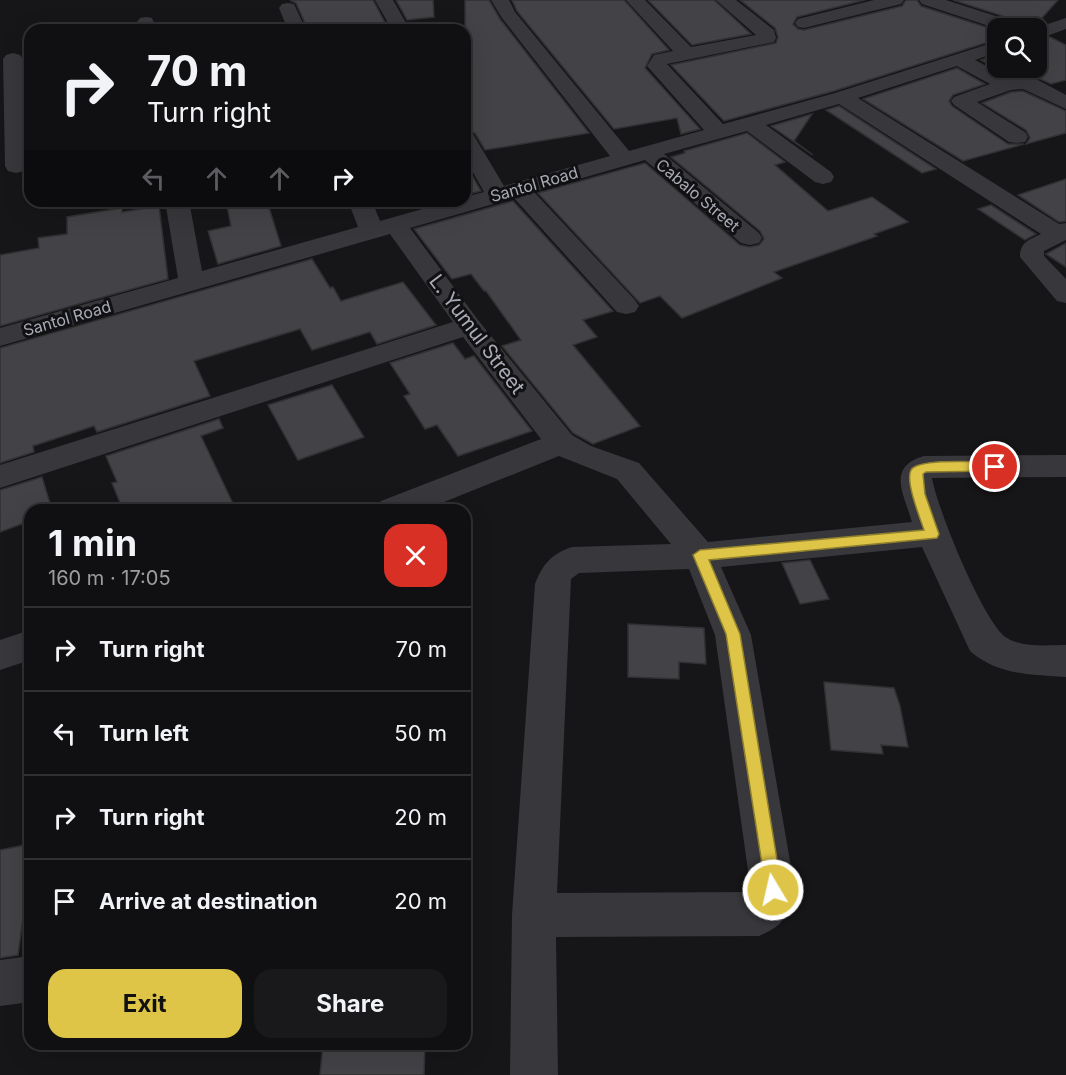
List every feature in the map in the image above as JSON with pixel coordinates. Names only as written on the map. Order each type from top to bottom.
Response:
[{"type":"street","points":[[384,0],[398,24]]},
{"type":"street","points":[[500,0],[507,14],[529,38],[623,158]]},
{"type":"street","points":[[635,0],[686,53]]},
{"type":"street","points":[[717,131],[657,66],[661,59],[768,38],[725,0]]},
{"type":"street","points":[[804,23],[895,0]]},
{"type":"street","points":[[928,0],[987,19]]},
{"type":"street","points":[[288,8],[295,24]]},
{"type":"street","points":[[1047,31],[1066,23]]},
{"type":"street","points":[[1047,34],[1066,40]]},
{"type":"street","name":"Santol Road","points":[[471,199],[509,192],[842,97],[987,49]]},
{"type":"street","points":[[958,58],[1006,85]]},
{"type":"street","points":[[13,59],[15,167]]},
{"type":"street","points":[[1017,137],[961,101],[1020,81],[1028,82],[1066,103]]},
{"type":"street","points":[[842,97],[1062,232]]},
{"type":"street","points":[[750,123],[823,177]]},
{"type":"street","points":[[471,146],[509,192],[626,306]]},
{"type":"street","name":"Cabalo Street","points":[[647,151],[750,238]]},
{"type":"street","points":[[178,207],[192,283]]},
{"type":"street","name":"L. Yumul Street","points":[[365,207],[469,326],[561,443]]},
{"type":"street","name":"Santol Road","points":[[0,337],[382,227],[423,207]]},
{"type":"street","points":[[1062,232],[1032,248],[1032,257],[1066,295]]},
{"type":"street","points":[[0,477],[469,326]]},
{"type":"street","points":[[407,504],[561,443],[580,454],[628,471],[700,555],[733,634],[773,890],[770,905],[759,914],[534,915]]},
{"type":"street","points":[[1066,466],[924,468],[916,472],[916,480],[932,534],[983,640],[990,647],[1012,658],[1066,661]]},
{"type":"street","points":[[534,1075],[534,915],[552,584],[557,571],[572,560],[700,555],[932,534]]},
{"type":"street","points":[[0,655],[24,647]]},
{"type":"street","points":[[0,983],[24,980]]},
{"type":"building","points":[[290,0],[373,0],[386,24],[305,24],[296,3]]},
{"type":"building","points":[[396,0],[433,0],[434,17],[407,20]]},
{"type":"building","points":[[465,0],[489,0],[500,19],[589,133],[485,150],[475,133],[471,132],[471,24],[465,24]]},
{"type":"building","points":[[512,0],[624,0],[669,50],[652,54],[645,68],[700,129],[681,134],[677,118],[614,129],[517,11]]},
{"type":"building","points":[[648,0],[714,0],[751,34],[692,45]]},
{"type":"building","points":[[740,0],[865,0],[797,17],[793,24],[798,29],[804,30],[902,6],[906,0],[917,0],[921,6],[987,27],[987,42],[834,91],[724,121],[671,65],[776,43],[778,37],[775,28]]},
{"type":"building","points":[[953,0],[1058,0],[1042,18],[1009,18]]},
{"type":"building","points":[[1050,37],[1066,45],[1066,80],[1051,84],[1038,78],[1047,78],[1047,38]]},
{"type":"building","points":[[957,68],[985,84],[953,95],[949,101],[952,106],[1008,144],[1024,144],[963,161],[863,99]]},
{"type":"building","points":[[1023,91],[1066,111],[1066,133],[1026,144],[1030,138],[1026,130],[982,103],[1011,92]]},
{"type":"building","points":[[839,106],[936,169],[922,173],[826,110]]},
{"type":"building","points":[[812,114],[794,141],[813,155],[771,126]]},
{"type":"building","points":[[747,133],[785,162],[775,165],[828,211],[872,197],[908,222],[874,234],[877,236],[774,272],[782,278],[682,318],[660,296],[640,303],[538,193],[645,163],[740,245],[750,247],[759,245],[764,239],[760,231],[671,157],[685,153],[684,151]]},
{"type":"building","points":[[471,174],[481,191],[471,194]]},
{"type":"building","points":[[1066,179],[1066,221],[1059,222],[1018,195]]},
{"type":"building","points":[[513,201],[613,311],[583,320],[597,337],[573,345],[640,426],[593,444],[573,433],[502,346],[521,340],[486,291],[471,274],[452,279],[414,229]]},
{"type":"building","points":[[991,205],[1036,234],[1025,240],[978,209]]},
{"type":"building","points":[[159,207],[168,279],[0,326],[0,255],[39,248],[38,238],[67,234],[67,217],[122,208],[122,212]]},
{"type":"building","points":[[227,207],[269,207],[281,246],[218,264],[208,231],[231,226]]},
{"type":"building","points":[[1066,243],[1066,267],[1046,254]]},
{"type":"building","points":[[312,259],[341,301],[403,282],[436,325],[377,344],[370,332],[312,350],[300,329],[194,361],[210,396],[97,432],[94,426],[33,446],[34,452],[0,463],[0,348]]},
{"type":"building","points":[[453,343],[465,359],[474,356],[532,431],[458,456],[437,425],[425,429],[404,396],[410,394],[390,363]]},
{"type":"building","points":[[332,385],[364,437],[298,460],[268,405]]},
{"type":"building","points":[[219,419],[223,428],[201,436],[233,504],[121,504],[112,483],[117,482],[106,456]]},
{"type":"building","points":[[42,477],[50,504],[24,504],[24,523],[0,532],[0,490]]},
{"type":"building","points":[[810,560],[829,599],[800,604],[782,563]]},
{"type":"building","points":[[628,624],[704,628],[706,664],[679,662],[679,679],[628,677]]},
{"type":"building","points":[[824,682],[894,688],[908,747],[881,745],[883,754],[831,750]]},
{"type":"building","points":[[24,845],[24,911],[18,955],[0,958],[0,850]]},
{"type":"building","points":[[322,1050],[425,1050],[424,1075],[320,1075]]},
{"type":"route","points":[[773,890],[733,634],[700,555],[932,534],[919,494],[916,472],[924,468],[995,467]]}]
